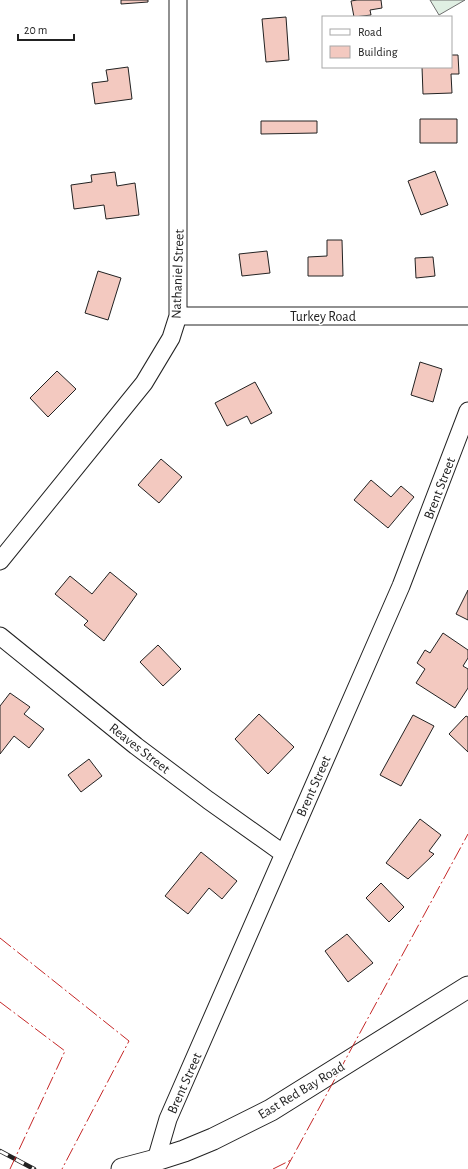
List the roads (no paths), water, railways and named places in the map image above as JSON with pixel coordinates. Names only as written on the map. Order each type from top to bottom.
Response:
[{"type":"street","name":"Nathaniel Street","points":[[0,562],[144,383],[171,338],[178,316],[178,0]]},
{"type":"street","name":"Turkey Road","points":[[178,316],[468,316]]},
{"type":"street","name":"Brent Street","points":[[156,1160],[168,1119],[401,586],[468,411]]},
{"type":"street","name":"Reaves Street","points":[[0,636],[142,751],[284,854]]},
{"type":"street","name":"East Red Bay Road","points":[[122,1169],[184,1151],[213,1139],[270,1110],[468,987]]},
{"type":"railway","points":[[0,1151],[34,1169]]}]
